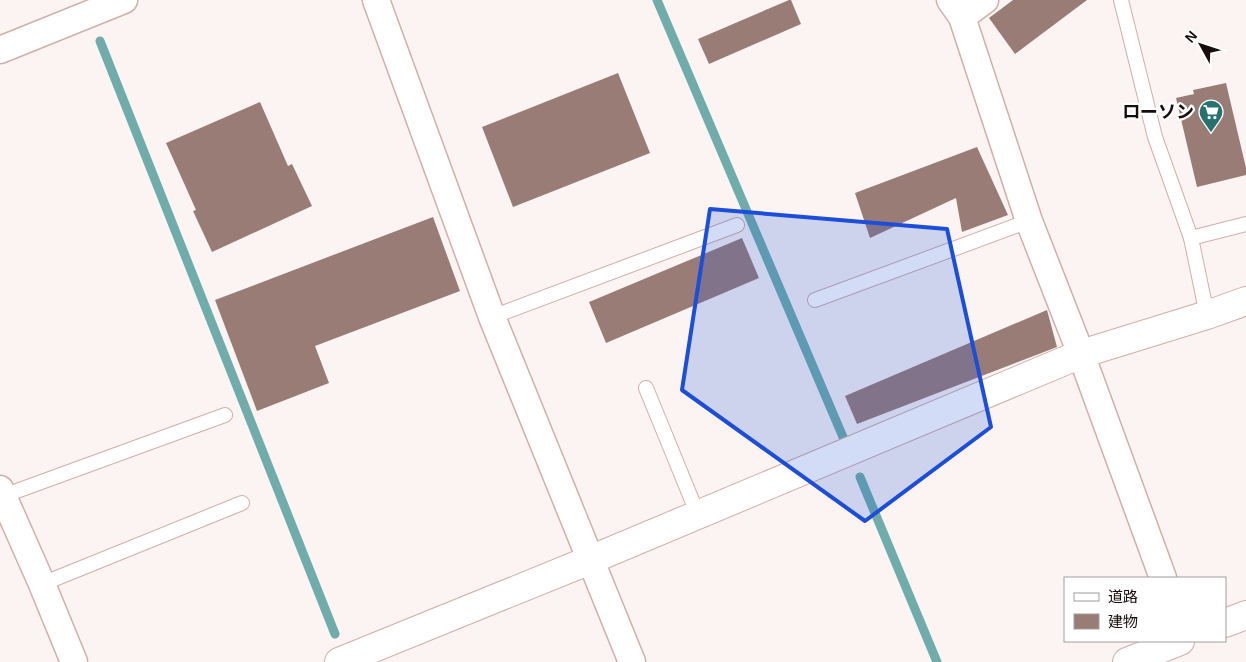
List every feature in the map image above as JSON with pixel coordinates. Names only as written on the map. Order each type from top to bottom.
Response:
[{"type":"street","points":[[0,50],[124,0]]},
{"type":"street","points":[[376,0],[492,317],[632,662]]},
{"type":"street","points":[[986,0],[956,8],[1029,221],[1081,354],[1163,577]]},
{"type":"street","points":[[339,662],[590,560],[1081,354],[1208,315],[1246,301]]},
{"type":"street","points":[[1,493],[42,584],[74,662]]},
{"type":"street","points":[[1226,623],[1246,614]]},
{"type":"street","points":[[1127,662],[1177,642]]},
{"type":"lane","points":[[1121,0],[1155,137],[1191,238],[1208,315]]},
{"type":"lane","points":[[815,300],[1029,221]]},
{"type":"lane","points":[[1191,238],[1246,224]]},
{"type":"lane","points":[[492,317],[737,225]]},
{"type":"lane","points":[[646,388],[698,515]]},
{"type":"lane","points":[[1,493],[225,415]]},
{"type":"lane","points":[[42,584],[242,503]]},
{"type":"highlighted area","points":[[710,209],[947,229],[991,427],[865,521],[682,390]]},
{"type":"building","points":[[791,0],[801,24],[709,64],[698,39]]},
{"type":"building","points":[[1013,0],[1087,0],[1015,54],[989,18]]},
{"type":"building","points":[[618,73],[650,153],[513,207],[482,127]]},
{"type":"building","name":"ローソン","points":[[1226,83],[1246,175],[1197,187],[1176,98],[1194,94],[1193,90]]},
{"type":"building","points":[[260,102],[288,166],[292,164],[312,206],[212,252],[193,211],[196,210],[166,143]]},
{"type":"building","points":[[977,147],[1008,215],[962,232],[956,198],[870,238],[855,193]]},
{"type":"building","points":[[433,217],[460,291],[315,346],[329,383],[257,411],[215,300]]},
{"type":"building","points":[[742,238],[759,278],[606,343],[589,302]]},
{"type":"building","points":[[1047,310],[1057,347],[857,424],[845,396]]},
{"type":"waterway","points":[[657,0],[843,437]]},
{"type":"waterway","points":[[100,41],[335,634]]},
{"type":"waterway","points":[[860,477],[937,662]]},
{"type":"place","name":"ローソン","points":[[1211,133]]}]
